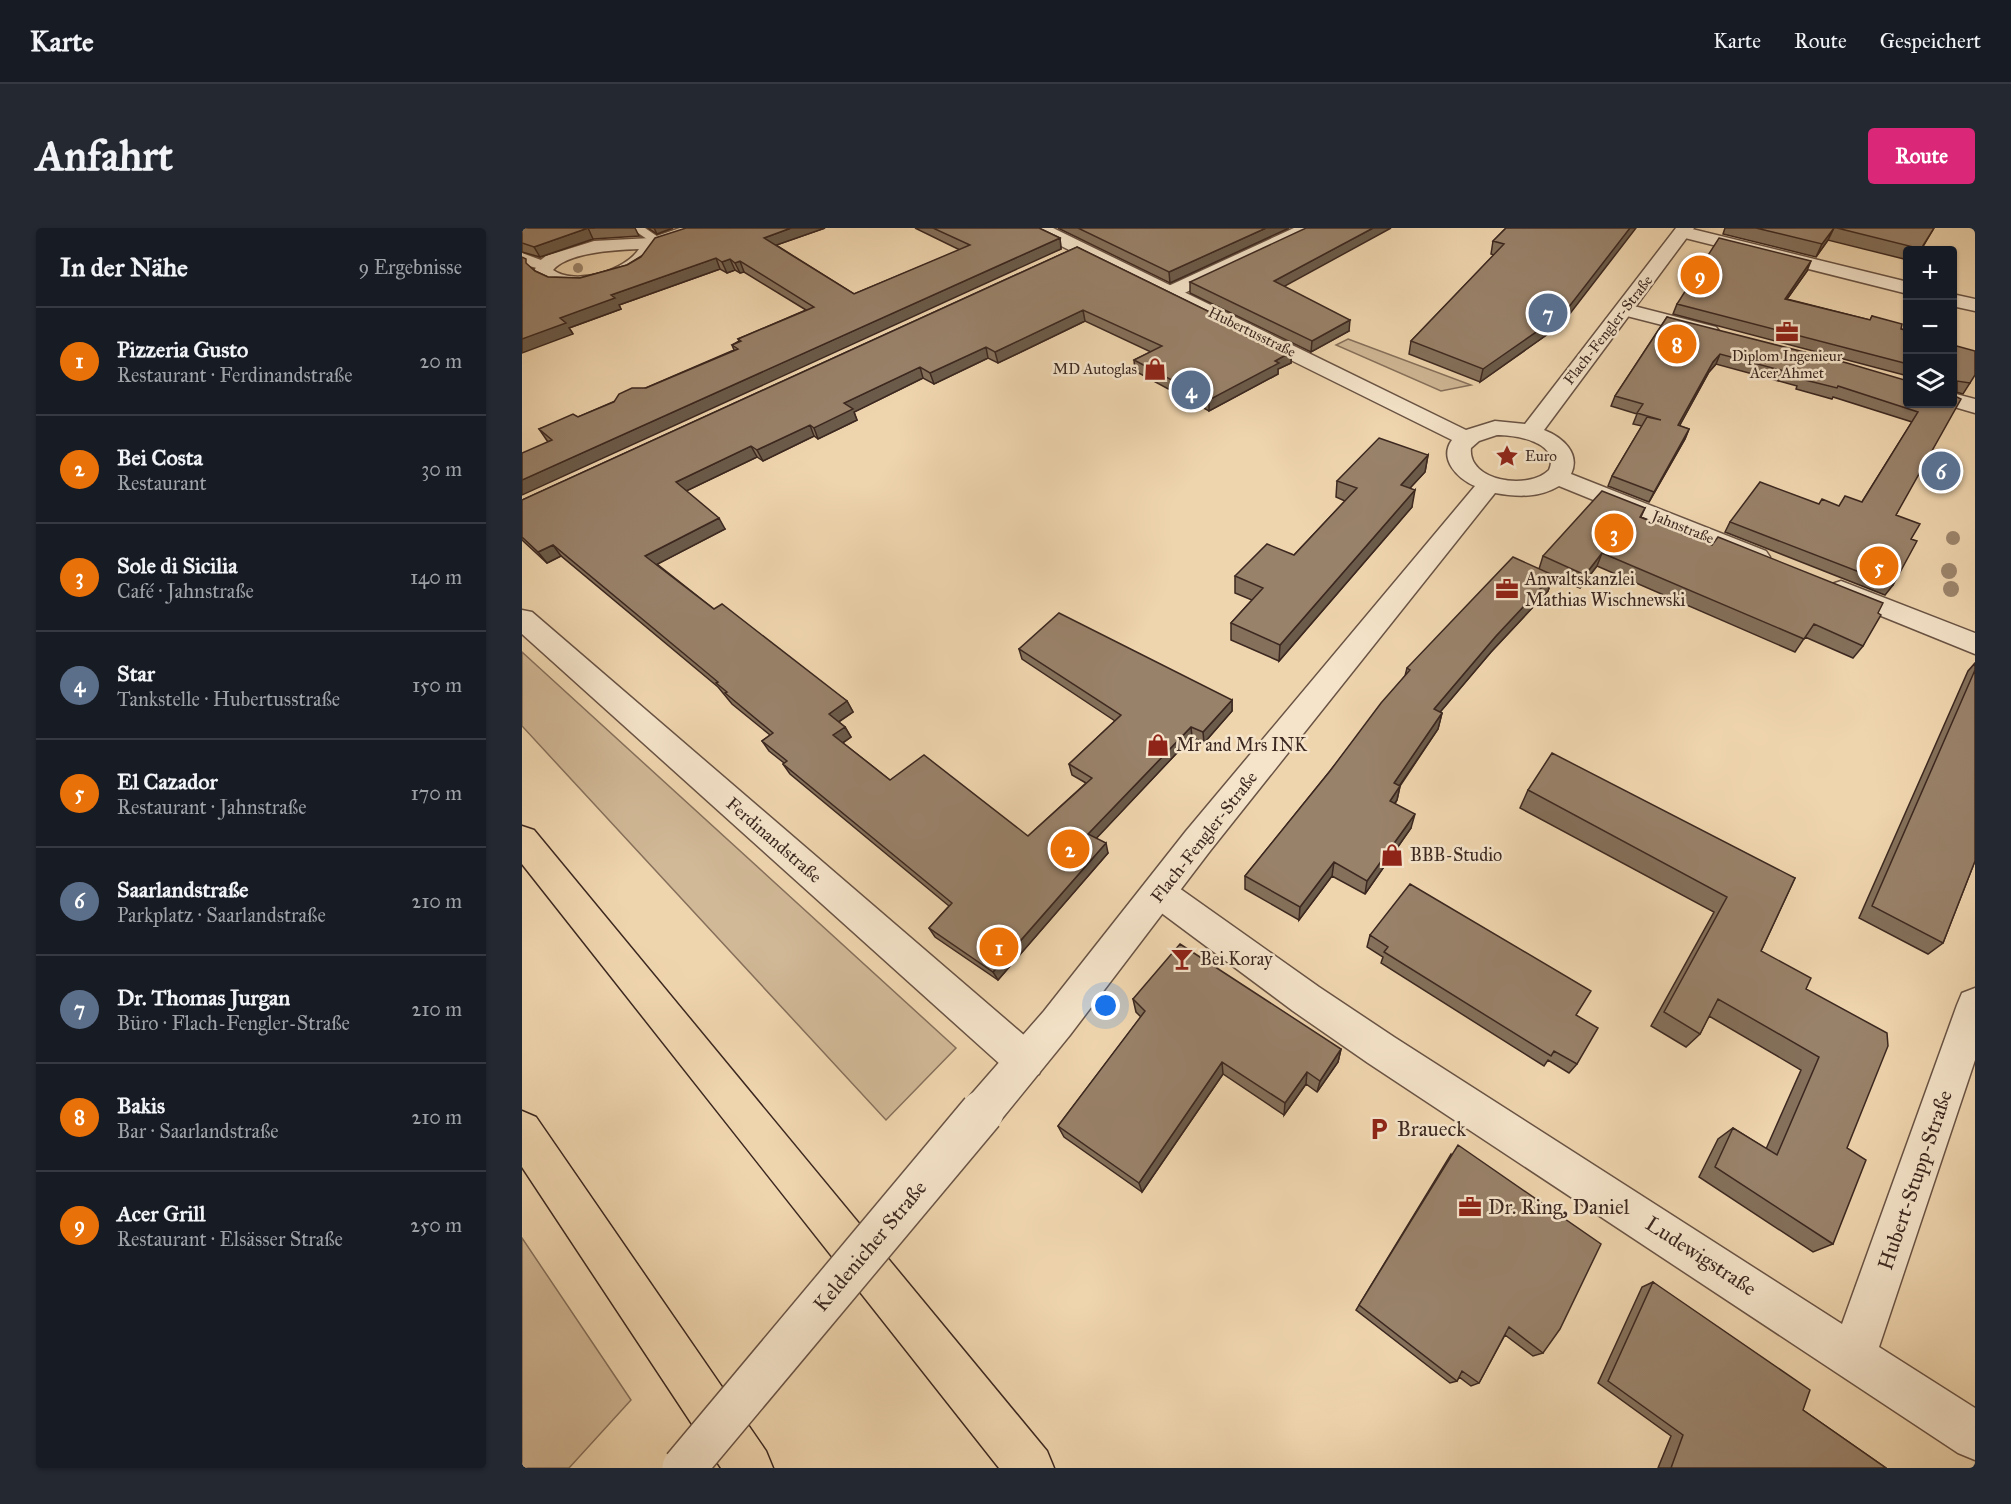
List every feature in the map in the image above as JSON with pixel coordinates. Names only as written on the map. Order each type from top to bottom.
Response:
[{"type":"highway","points":[[522,840],[1029,1468]]},
{"type":"highway","points":[[522,1131],[749,1468]]},
{"type":"street","points":[[656,242],[645,250],[644,256],[636,264],[581,281],[556,281],[543,272],[544,266],[553,260],[600,245],[656,242],[697,228]]},
{"type":"street","name":"Hubertusstraße","points":[[1039,228],[1070,252],[1171,292],[1466,438]]},
{"type":"street","points":[[1171,292],[1308,228]]},
{"type":"street","points":[[1684,230],[1903,287]]},
{"type":"street","name":"Flach-Fengler-Straße","points":[[1531,432],[1684,230]]},
{"type":"street","points":[[1957,301],[1975,305]]},
{"type":"street","points":[[1626,309],[1726,336]]},
{"type":"street","points":[[1957,400],[1975,406]]},
{"type":"street","points":[[1495,428],[1531,432],[1545,439],[1563,458],[1563,468],[1558,477],[1546,485],[1528,489],[1508,489],[1489,485],[1462,468],[1457,457],[1458,446],[1478,431],[1495,428]]},
{"type":"street","name":"Jahnstraße","points":[[1558,477],[1777,565]]},
{"type":"street","name":"Flach-Fengler-Straße","points":[[1057,1023],[1198,841],[1489,485]]},
{"type":"street","points":[[1821,582],[1975,645]]},
{"type":"street","name":"Ferdinandstraße","points":[[522,619],[1025,1061]]},
{"type":"street","name":"Ludewigstraße","points":[[1160,892],[1306,999],[1381,1050],[1854,1355],[1975,1436]]},
{"type":"street","name":"Hubert-Stupp-Straße","points":[[1854,1355],[1975,1005]]},
{"type":"street","name":"Keldenicher Straße","points":[[684,1468],[1057,1023]]},
{"type":"lane","points":[[637,228],[656,242]]},
{"type":"lane","points":[[522,257],[529,262],[544,266]]},
{"type":"shaded area","points":[[1348,339],[1471,385],[1441,391],[1336,345]]},
{"type":"shaded area","points":[[522,652],[956,1048],[886,1120],[522,726]]},
{"type":"shaded area","points":[[522,1238],[631,1400],[569,1468],[522,1468]]},
{"type":"building","points":[[522,228],[588,228],[534,247],[522,243]]},
{"type":"building","points":[[686,228],[791,228],[764,238],[854,294],[970,245],[933,228],[1039,228],[1060,238],[522,480],[522,453],[552,440],[539,429],[573,414],[578,417],[614,402],[619,394],[632,388],[646,388],[738,349],[732,345],[741,341],[738,339],[814,307],[740,261],[735,263],[730,259],[722,262],[716,258],[611,295],[615,298],[560,318],[566,323],[522,339],[522,257],[535,271],[548,277],[580,278],[627,265],[641,257],[655,238]]},
{"type":"building","points":[[1078,228],[1266,228],[1169,272]]},
{"type":"building","points":[[1306,228],[1373,228],[1274,281],[1350,320],[1312,341],[1190,282]]},
{"type":"building","points":[[1506,228],[1630,228],[1565,312],[1483,369],[1411,341],[1504,244],[1493,241]]},
{"type":"building","points":[[1756,228],[1834,228],[1822,244]]},
{"type":"building","points":[[1837,228],[1934,228],[1923,246],[1909,246]]},
{"type":"building","points":[[1719,238],[1811,261],[1785,299],[1870,320],[1872,316],[1902,324],[1903,363],[1677,304]]},
{"type":"building","points":[[1077,247],[1291,352],[1275,361],[1279,363],[1209,400],[1134,360],[1162,346],[1083,310],[995,352],[986,347],[930,373],[920,367],[844,403],[853,409],[814,428],[810,425],[757,450],[751,446],[676,482],[719,518],[645,556],[714,609],[722,604],[847,701],[829,714],[845,727],[833,735],[890,780],[924,755],[1028,836],[1092,778],[1069,764],[1121,715],[1019,649],[1059,613],[1232,700],[1203,732],[1191,727],[1088,834],[1106,843],[993,972],[929,928],[952,903],[783,764],[787,761],[762,741],[773,733],[725,693],[727,692],[716,683],[718,682],[553,545],[538,552],[522,537],[522,500]]},
{"type":"building","points":[[1667,317],[1903,380],[1903,407],[1838,386],[1837,388],[1801,379],[1803,376],[1720,354],[1713,362],[1678,425],[1689,429],[1654,492],[1612,476],[1647,417],[1661,420],[1637,413],[1643,404],[1615,396]]},
{"type":"building","points":[[1957,346],[1975,351],[1975,375],[1970,383],[1957,381]]},
{"type":"building","points":[[1906,408],[1956,408],[1896,515],[1920,524],[1911,539],[1917,541],[1893,585],[1730,522],[1760,482],[1819,504],[1822,499],[1839,506],[1845,496],[1862,502],[1918,412]]},
{"type":"building","points":[[1379,438],[1428,455],[1401,485],[1415,490],[1280,645],[1231,623],[1263,588],[1235,576],[1267,544],[1294,555],[1357,488],[1337,481]]},
{"type":"building","points":[[1602,491],[1645,508],[1640,517],[1712,545],[1718,537],[1883,603],[1878,613],[1881,615],[1863,646],[1814,624],[1804,639],[1602,553],[1585,575],[1543,556]]},
{"type":"building","points":[[1513,557],[1553,575],[1496,636],[1434,709],[1442,713],[1394,783],[1400,786],[1390,801],[1415,814],[1367,881],[1334,862],[1300,907],[1245,876],[1330,771],[1381,703],[1410,670],[1407,668]]},
{"type":"building","points":[[1975,670],[1975,861],[1943,943],[1872,906]]},
{"type":"building","points":[[1552,753],[1795,878],[1761,951],[1811,978],[1806,989],[1887,1033],[1888,1046],[1847,1148],[1866,1160],[1833,1244],[1715,1167],[1733,1128],[1777,1155],[1819,1057],[1718,999],[1700,1034],[1664,1012],[1727,897],[1528,790]]},
{"type":"building","points":[[1410,884],[1591,991],[1576,1015],[1598,1028],[1577,1064],[1554,1051],[1551,1056],[1384,952],[1388,947],[1370,935]]},
{"type":"building","points":[[1180,944],[1341,1049],[1320,1081],[1307,1072],[1285,1103],[1222,1062],[1139,1183],[1058,1126],[1145,1011],[1133,999]]},
{"type":"building","points":[[1458,1145],[1601,1244],[1560,1329],[1543,1353],[1509,1327],[1479,1383],[1462,1371],[1457,1381],[1359,1305]]},
{"type":"building","points":[[1653,1282],[1810,1390],[1803,1410],[1886,1468],[1671,1468],[1683,1435],[1608,1381]]},
{"type":"place","name":"Acer Grill","points":[[1700,275]]},
{"type":"place","name":"Dr. Thomas Jurgan","points":[[1548,313]]},
{"type":"place","name":"Diplom Ingenieur Acer Ahmet","points":[[1787,332]]},
{"type":"place","name":"Bakis","points":[[1677,344]]},
{"type":"place","name":"MD Autoglas","points":[[1155,369]]},
{"type":"place","name":"Star","points":[[1191,390]]},
{"type":"place","name":"Euro","points":[[1507,456]]},
{"type":"place","name":"Saarlandstraße","points":[[1941,471]]},
{"type":"place","name":"Sole di Sicilia","points":[[1614,533]]},
{"type":"place","name":"El Cazador","points":[[1879,566]]},
{"type":"place","name":"Anwaltskanzlei Mathias Wischnewski","points":[[1507,589]]},
{"type":"place","name":"Mr and Mrs INK","points":[[1158,745]]},
{"type":"place","name":"Bei Costa","points":[[1070,849]]},
{"type":"place","name":"BBB-Studio","points":[[1392,855]]},
{"type":"place","name":"Pizzeria Gusto","points":[[999,947]]},
{"type":"place","name":"Bei Koray","points":[[1182,959]]},
{"type":"place","name":"Braueck","points":[[1379,1129]]},
{"type":"place","name":"Dr. Ring, Daniel","points":[[1470,1207]]}]
